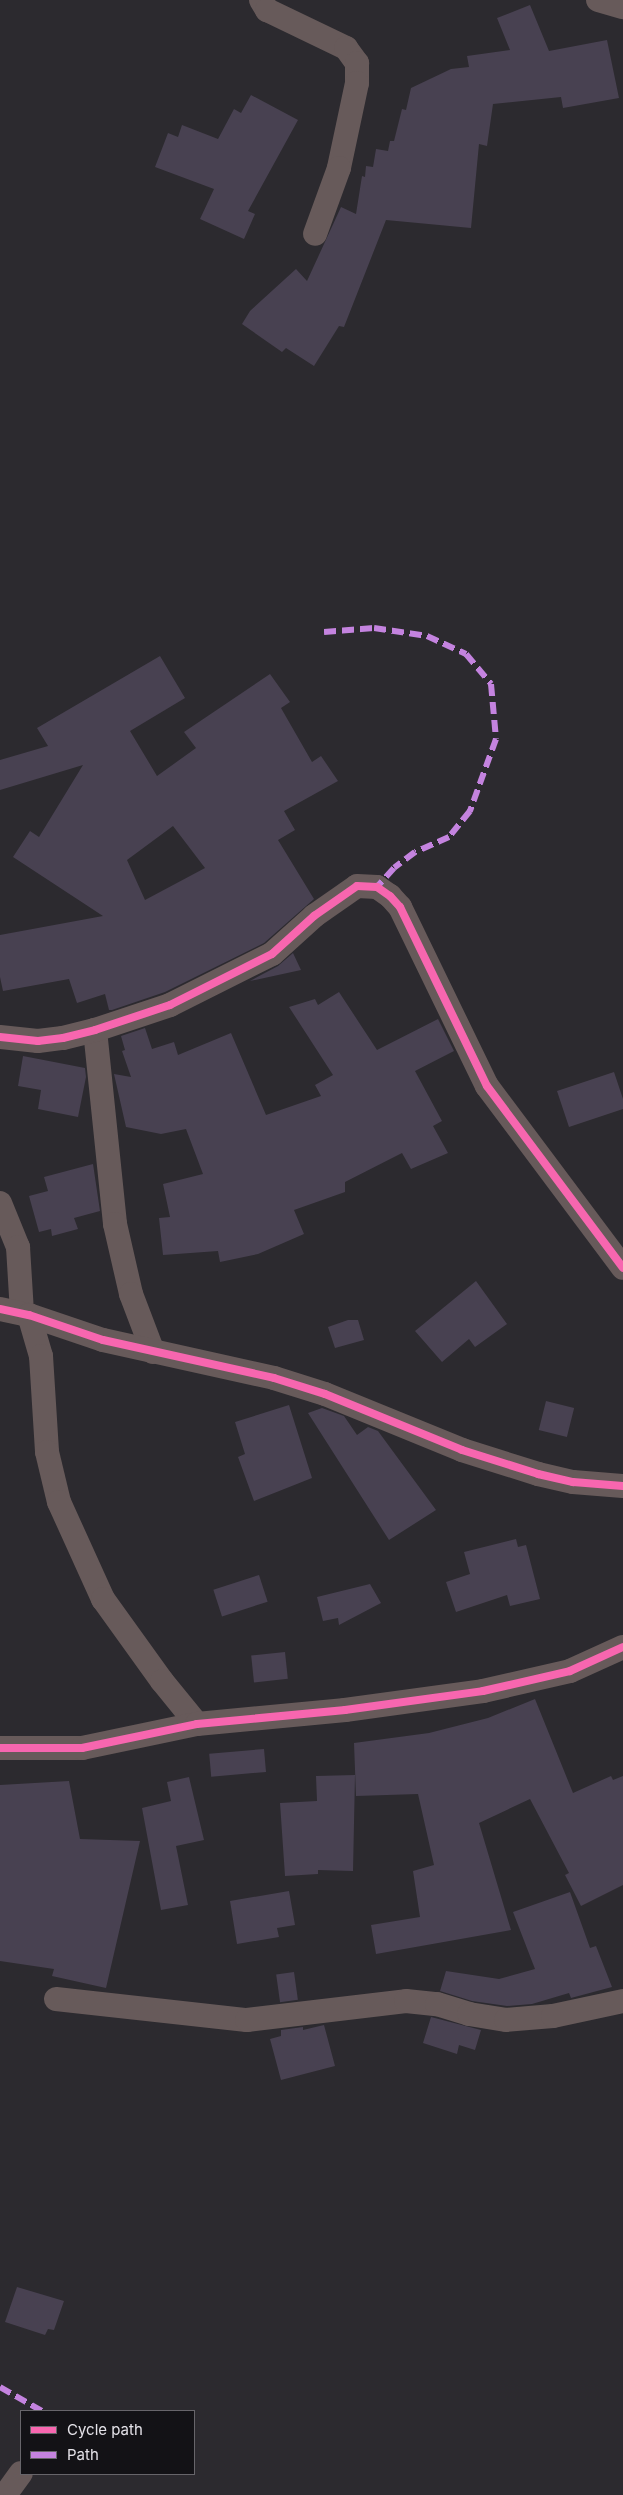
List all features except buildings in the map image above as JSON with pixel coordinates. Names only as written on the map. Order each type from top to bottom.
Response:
[{"type":"street","points":[[261,0],[267,10],[346,48],[357,63],[357,83],[339,168],[315,234]]},
{"type":"street","points":[[598,0],[623,7]]},
{"type":"street","points":[[0,1037],[38,1041],[96,1030],[170,1005],[272,954],[314,916],[357,886],[377,887],[390,896],[400,907],[487,1086],[623,1268]]},
{"type":"street","points":[[96,1030],[116,1224],[130,1294],[152,1352]]},
{"type":"street","points":[[0,1203],[18,1247],[17,1312],[41,1356],[47,1452],[59,1502],[103,1599],[162,1681],[197,1724]]},
{"type":"street","points":[[17,1312],[103,1340],[274,1378],[386,1418],[462,1450],[538,1474],[573,1482],[623,1486]]},
{"type":"street","points":[[0,1748],[82,1748],[197,1724],[345,1710],[483,1691],[570,1671],[623,1647]]},
{"type":"street","points":[[56,1998],[246,2020],[406,2001],[437,2004],[469,2014],[506,2020],[553,2016],[623,2001]]},
{"type":"street","points":[[5,2495],[20,2474]]},
{"type":"marked path","points":[[324,632],[374,628],[427,636],[466,654],[491,684],[496,739],[470,811],[449,837],[415,852],[394,868],[377,887]]},
{"type":"marked path","points":[[0,2387],[40,2410]]},
{"type":"cycle path","points":[[0,1037],[38,1041],[63,1038],[95,1030],[170,1005],[272,954],[314,916],[357,886],[377,887],[390,896],[400,907],[487,1086],[623,1268]]},
{"type":"cycle path","points":[[0,1309],[29,1315],[103,1340],[274,1378],[325,1394],[462,1450],[538,1474],[573,1482],[623,1486]]},
{"type":"cycle path","points":[[0,1748],[82,1748],[197,1724],[345,1710],[483,1691],[570,1671],[623,1647]]}]
